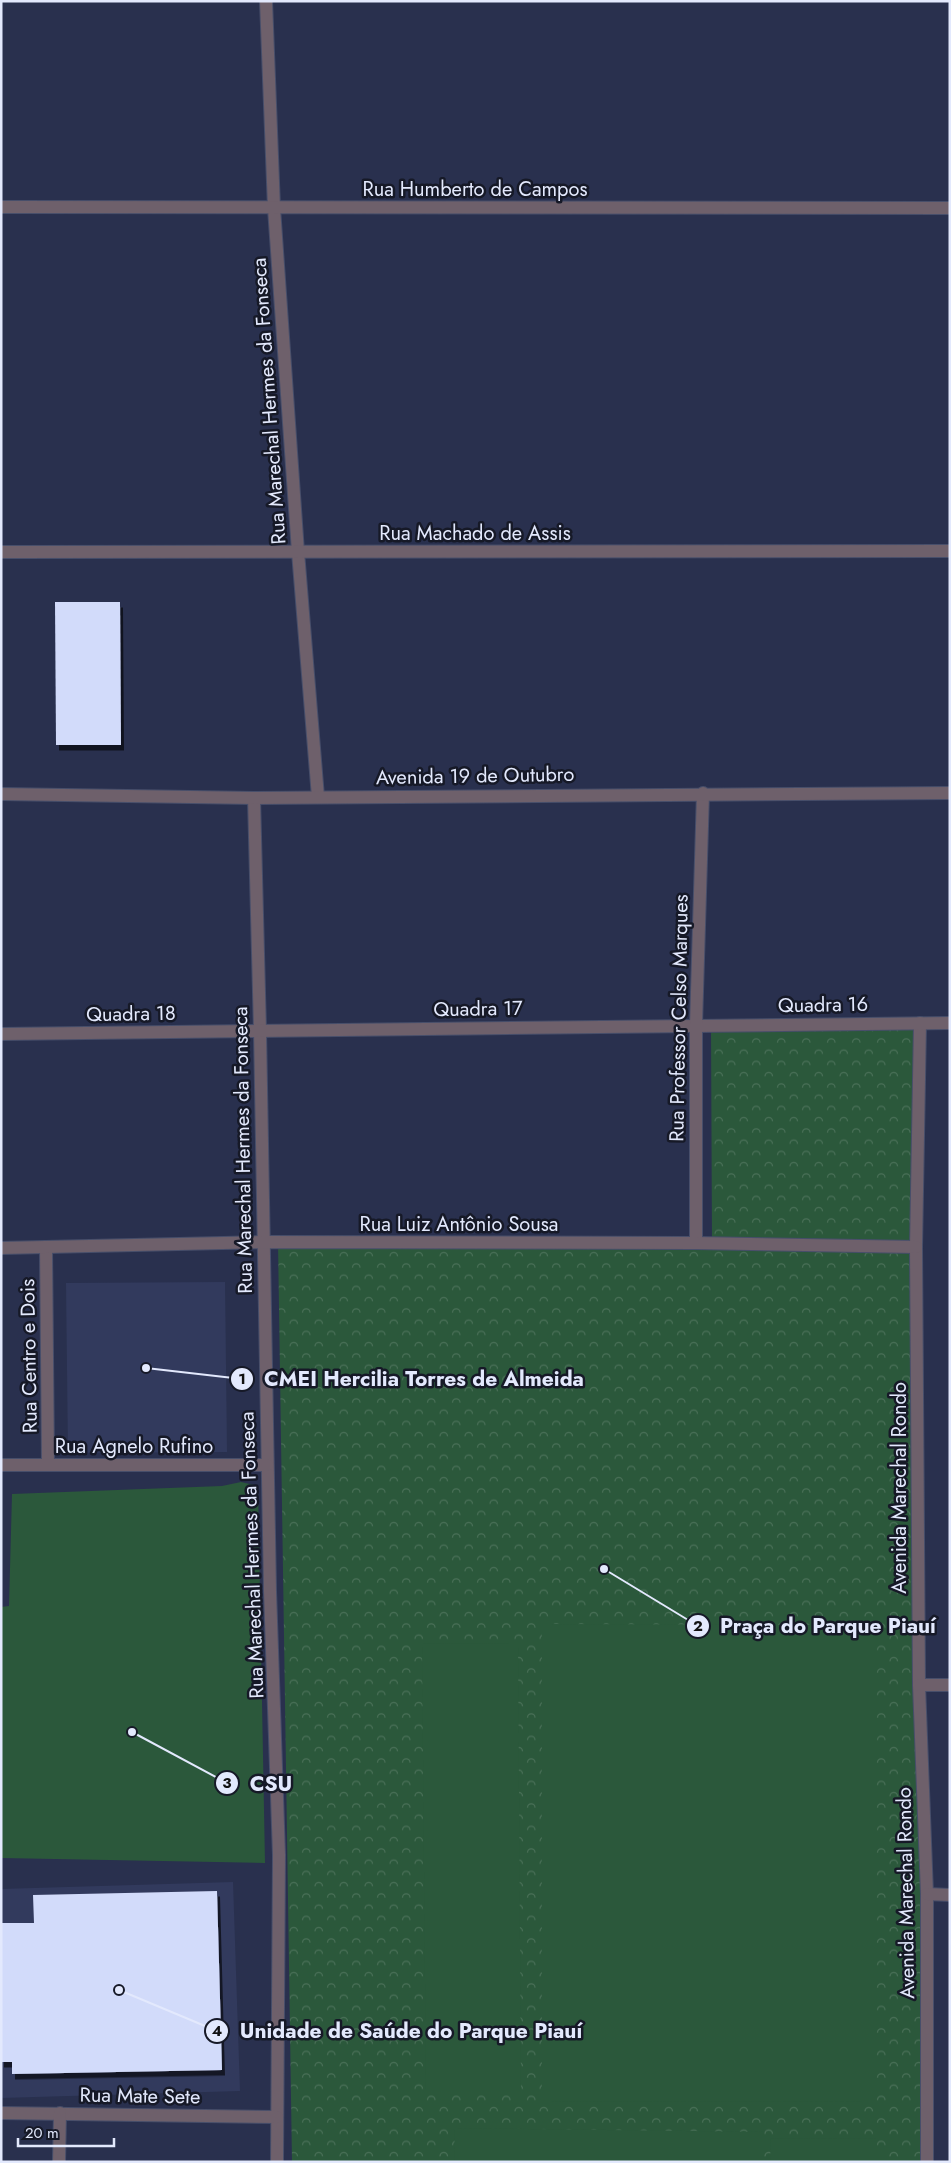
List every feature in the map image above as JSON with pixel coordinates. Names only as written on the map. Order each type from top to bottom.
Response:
[{"type":"street","name":"Rua Marechal Hermes da Fonseca","points":[[266,1],[274,208],[298,552],[318,797]]},
{"type":"street","name":"Rua Humberto de Campos","points":[[1,207],[950,208]]},
{"type":"street","name":"Rua Machado de Assis","points":[[1,552],[950,551]]},
{"type":"street","name":"Avenida 19 de Outubro","points":[[1,794],[254,798],[950,792]]},
{"type":"street","name":"Rua Professor Celso Marques","points":[[696,1243],[696,1025],[703,793]]},
{"type":"street","name":"Rua Marechal Hermes da Fonseca","points":[[254,798],[268,1465],[279,1855],[277,2162]]},
{"type":"street","name":"Avenida Marechal Rondo","points":[[920,1023],[916,1247],[919,1685],[927,1894],[927,2162]]},
{"type":"street","name":"Quadra 16","points":[[696,1025],[950,1023]]},
{"type":"street","name":"Quadra 17","points":[[260,1031],[696,1025]]},
{"type":"street","name":"Quadra 18","points":[[1,1034],[260,1031]]},
{"type":"street","name":"Rua Luiz Antônio Sousa","points":[[1,1248],[263,1242],[696,1243],[916,1247]]},
{"type":"street","name":"Rua Centro e Dois","points":[[46,1247],[48,1465]]},
{"type":"street","name":"Rua Agnelo Rufino","points":[[1,1464],[268,1465]]},
{"type":"street","points":[[919,1685],[950,1685]]},
{"type":"street","points":[[927,1894],[950,1895]]},
{"type":"street","name":"Rua Mate Sete","points":[[1,2113],[277,2117]]},
{"type":"street","points":[[59,2162],[60,2113]]},
{"type":"shaded area","points":[[225,1282],[227,1452],[68,1453],[66,1283]]},
{"type":"shaded area","points":[[233,1882],[240,2091],[1,2098],[1,1889]]},
{"type":"green space","points":[[711,1024],[918,1030],[930,2162],[292,2162],[278,1241],[712,1243]]},
{"type":"green space","points":[[241,1482],[258,1486],[265,1863],[1,1858],[1,1607],[9,1606],[12,1494],[222,1486]]},
{"type":"green space","points":[[542,1624],[876,1625],[876,2102],[542,2101]]},
{"type":"green space","points":[[518,1643],[521,2093],[426,2093],[422,1644]]},
{"type":"green space","points":[[455,2128],[764,2132],[764,2162],[454,2162]]},
{"type":"green space","points":[[771,2138],[877,2139],[877,2162],[770,2162]]},
{"type":"building","points":[[55,602],[120,602],[121,745],[56,745]]},
{"type":"building","points":[[217,1891],[222,2070],[12,2074],[12,2062],[1,2062],[1,1923],[34,1923],[33,1895]]},
{"type":"place","name":"CMEI Hercilia Torres de Almeida","points":[[146,1368]]},
{"type":"place","name":"Praça do Parque Piauí","points":[[604,1569]]},
{"type":"place","name":"CSU","points":[[132,1732]]},
{"type":"place","name":"Unidade de Saúde do Parque Piauí","points":[[119,1990]]}]
